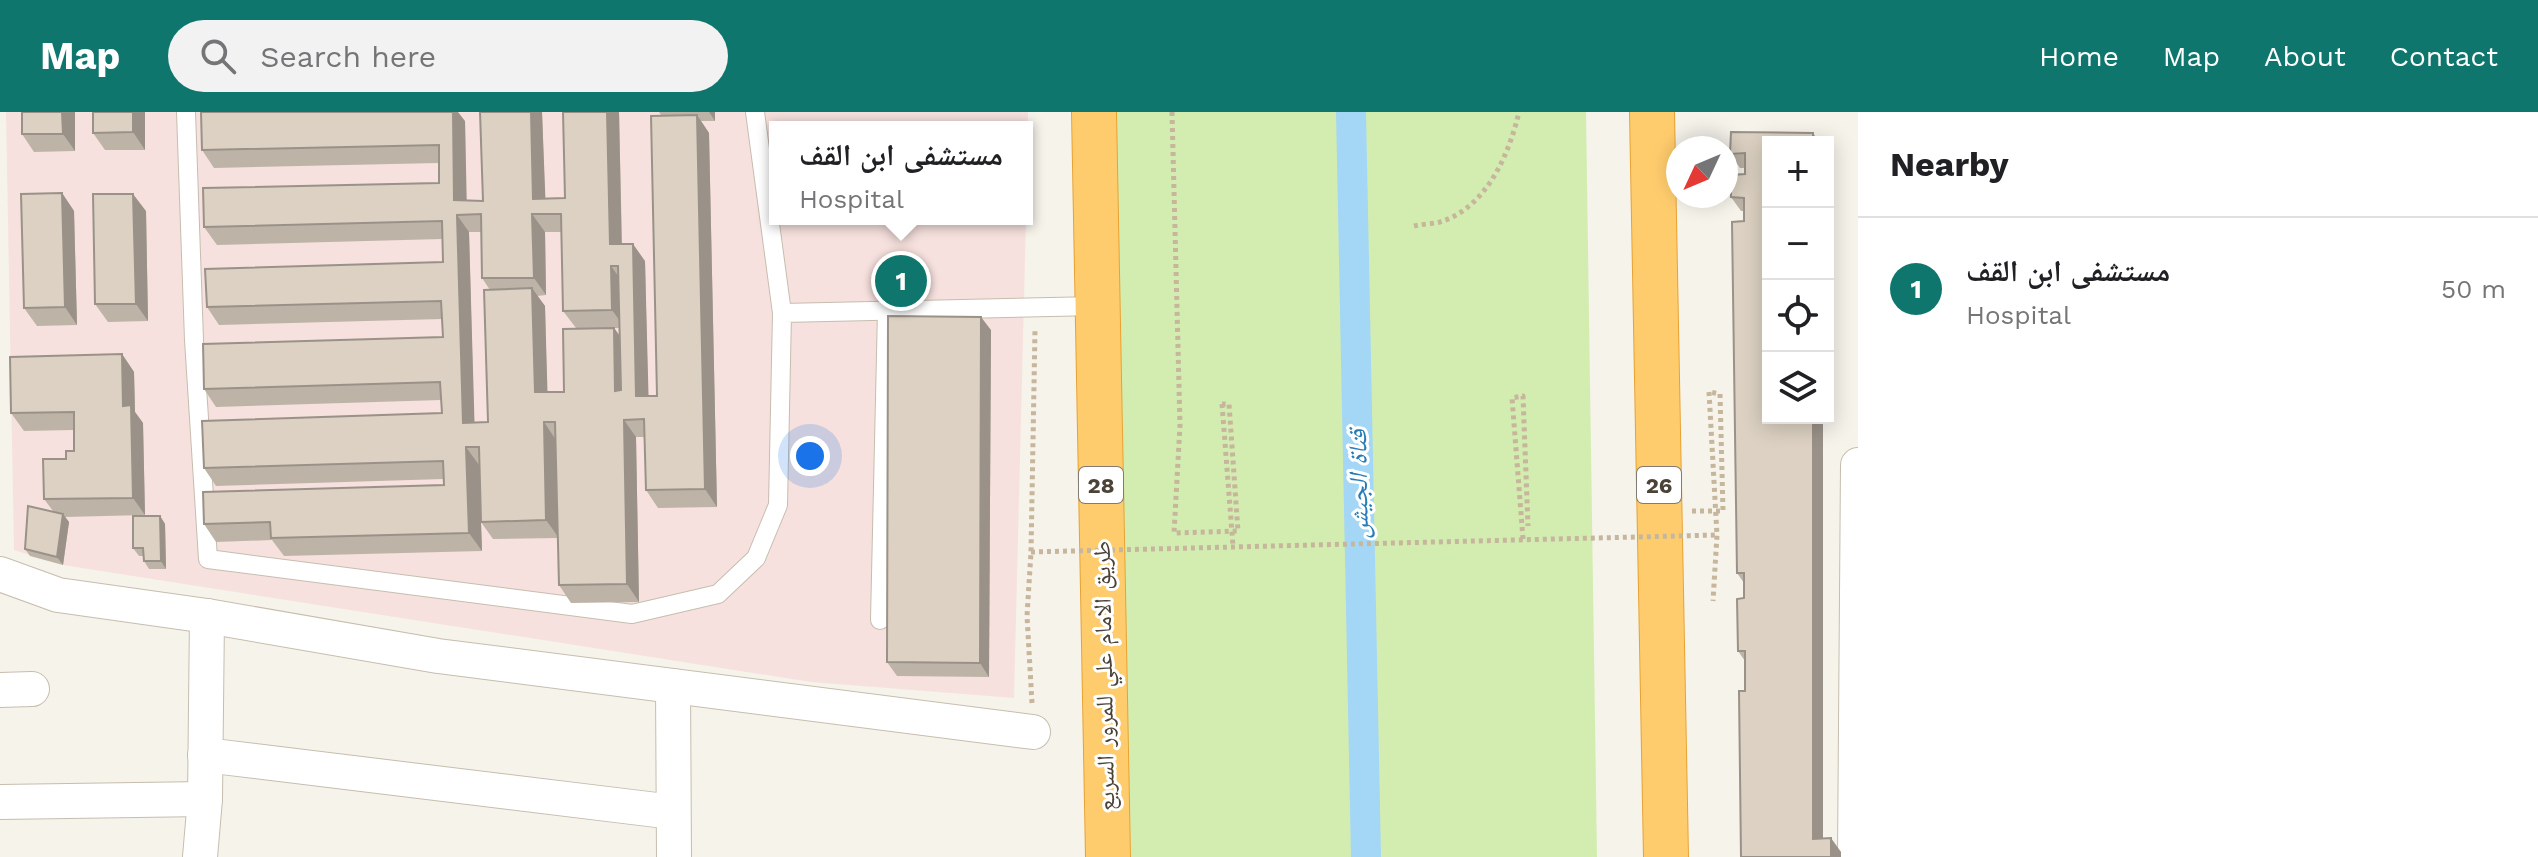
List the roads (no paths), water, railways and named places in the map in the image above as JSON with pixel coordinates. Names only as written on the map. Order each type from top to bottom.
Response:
[{"type":"highway","name":"طريق الامام علي للمرور السريع","points":[[1094,112],[1108,857]]},
{"type":"highway","name":"26","points":[[1652,112],[1666,857]]},
{"type":"street","points":[[1855,857],[1858,465]]},
{"type":"street","points":[[0,574],[58,595],[207,616],[438,656],[1033,732]]},
{"type":"street","points":[[200,857],[205,799],[207,616]]},
{"type":"street","points":[[673,686],[674,857]]},
{"type":"street","points":[[205,755],[673,812]]},
{"type":"street","points":[[0,802],[205,799]]},
{"type":"lane","points":[[186,112],[194,340],[208,559],[632,614],[718,594],[756,558],[778,505],[782,313],[770,225]]},
{"type":"lane","points":[[755,112],[769,216]]},
{"type":"lane","points":[[782,313],[1097,306]]},
{"type":"lane","points":[[880,620],[887,310]]},
{"type":"waterway","name":"قناة الجيش","points":[[1351,112],[1366,857]]},
{"type":"place","name":"مستشفى ابن القف","points":[[901,281]]}]
